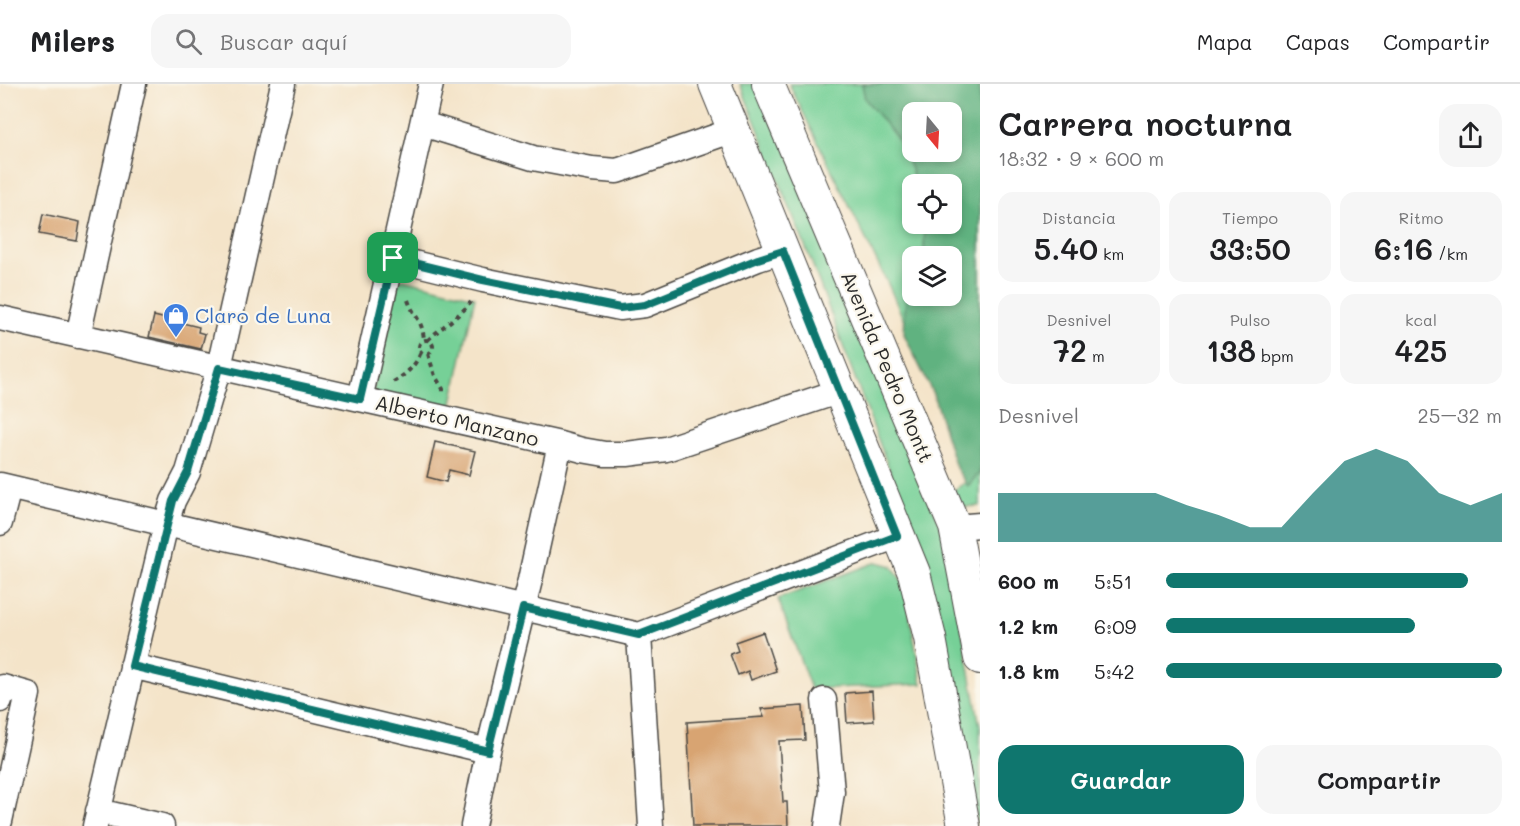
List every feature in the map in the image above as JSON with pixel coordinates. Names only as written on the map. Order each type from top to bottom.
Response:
[{"type":"main road","points":[[715,84],[914,573],[930,638],[964,826]]},
{"type":"main road","name":"Avenida Pedro Montt","points":[[768,84],[967,526],[980,658]]},
{"type":"street","points":[[78,336],[134,84]]},
{"type":"street","points":[[162,826],[97,819],[166,524],[173,501],[188,472],[219,368],[283,84]]},
{"type":"street","points":[[361,390],[399,260],[431,84]]},
{"type":"street","points":[[423,124],[533,158],[591,169],[617,171],[734,130]]},
{"type":"street","points":[[399,260],[620,308],[645,305],[747,263],[783,251]]},
{"type":"street","name":"Alberto Manzano","points":[[0,318],[219,368],[361,390],[582,450],[605,454],[666,449],[840,391]]},
{"type":"street","points":[[473,826],[488,751],[560,444]]},
{"type":"street","points":[[0,523],[5,487],[639,635],[897,536]]},
{"type":"street","points":[[639,635],[651,826]]},
{"type":"street","points":[[132,666],[488,751]]},
{"type":"street","points":[[0,700],[3,687],[28,694],[8,749],[0,823],[7,826]]},
{"type":"street","points":[[824,700],[832,792],[828,826]]},
{"type":"path","points":[[399,260],[410,305],[421,323],[426,340],[433,345],[433,350],[428,354],[421,352]]},
{"type":"path","points":[[361,390],[393,382],[410,369],[421,352],[419,346],[462,313],[475,297],[483,280]]},
{"type":"green space","points":[[740,84],[760,84],[945,536],[980,727],[980,826],[978,826],[924,562],[810,258]]},
{"type":"green space","points":[[789,84],[980,84],[980,506],[961,507],[954,490],[972,478],[889,286]]},
{"type":"green space","points":[[862,84],[980,84],[980,472],[968,486],[956,468],[933,394],[904,334],[905,306],[962,306],[962,246],[924,246],[925,234],[962,234],[962,174],[912,174],[908,162],[962,162],[962,102],[902,102],[902,149],[896,137],[865,99]]},
{"type":"green space","points":[[403,279],[475,297],[449,416],[372,397],[394,284]]},
{"type":"green space","points":[[877,562],[892,566],[904,584],[922,684],[811,689],[778,599]]},
{"type":"building","points":[[43,214],[80,222],[77,241],[39,234]]},
{"type":"building","name":"Claro de Luna","points":[[154,316],[199,327],[198,332],[205,334],[201,349],[149,337]]},
{"type":"building","points":[[435,442],[475,451],[469,475],[449,470],[446,482],[427,477]]},
{"type":"building","points":[[763,632],[776,671],[751,680],[748,671],[738,675],[730,654],[738,651],[735,642]]},
{"type":"building","points":[[872,691],[874,721],[847,723],[845,693]]},
{"type":"building","points":[[803,706],[805,740],[779,741],[783,802],[787,802],[788,826],[693,826],[687,722],[764,717],[761,709]]},
{"type":"place","name":"Claro de Luna","points":[[176,339]]},
{"type":"route","points":[[783,251],[897,536],[639,635],[523,608],[488,751],[132,666],[166,524],[173,501],[188,472],[219,368],[360,399],[393,258],[483,280],[620,308],[645,305],[783,251]]}]
